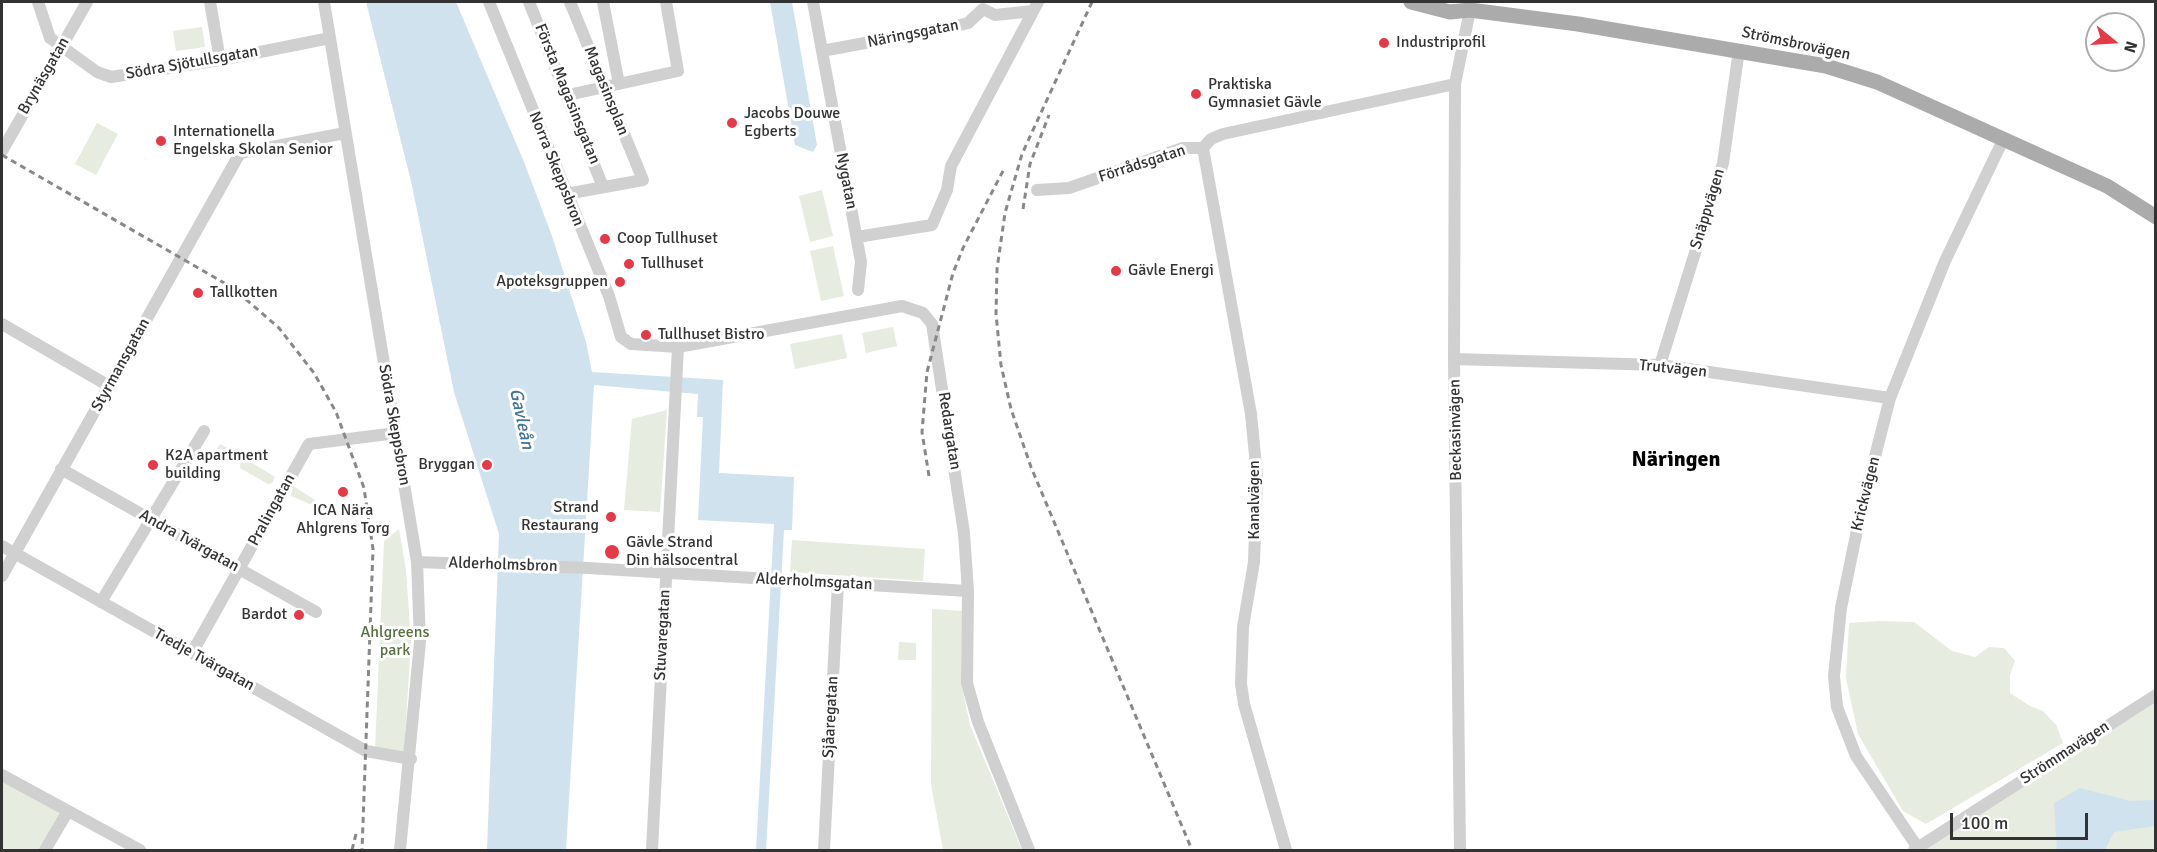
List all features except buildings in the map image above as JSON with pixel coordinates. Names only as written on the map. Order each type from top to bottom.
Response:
[{"type":"main road","name":"Strömsbrovägen","points":[[1411,2],[1450,12],[1470,10],[1578,24],[1826,66],[1877,82],[2107,186],[2156,217]]},
{"type":"main road","name":"Strömsbrovägen","points":[[1455,2],[1470,10]]},
{"type":"street","name":"Södra Sjötullsgatan","points":[[38,2],[50,38],[97,72],[111,76],[220,60],[330,38]]},
{"type":"street","name":"Brynäsgatan","points":[[2,151],[87,2]]},
{"type":"street","points":[[210,2],[220,60]]},
{"type":"street","name":"Södra Skeppsbron","points":[[324,2],[417,562],[420,642],[411,759],[400,850]]},
{"type":"street","name":"Norra Skeppsbron","points":[[489,2],[609,296],[621,337]]},
{"type":"street","name":"Första Magasinsgatan","points":[[530,2],[603,187]]},
{"type":"street","name":"Magasinsplan","points":[[570,2],[643,180],[603,187]]},
{"type":"street","points":[[603,2],[619,84]]},
{"type":"street","points":[[568,95],[678,71],[666,2]]},
{"type":"street","name":"Nygatan","points":[[813,2],[861,262],[858,290]]},
{"type":"street","points":[[857,237],[932,225],[947,190],[951,166],[1035,6]]},
{"type":"street","name":"Näringsgatan","points":[[822,51],[956,26],[968,22],[983,9],[995,15],[1035,6]]},
{"type":"street","name":"Beckasinvägen","points":[[1460,850],[1455,84],[1470,10]]},
{"type":"street","name":"Snäppvägen","points":[[1660,365],[1723,163],[1739,50]]},
{"type":"street","name":"Förrådsgatan","points":[[1037,190],[1069,188],[1183,148],[1203,148],[1210,139],[1224,134],[1455,84]]},
{"type":"street","name":"Styrmansgatan","points":[[2,576],[240,153],[345,133]]},
{"type":"street","name":"Krickvägen","points":[[1916,849],[1856,756],[1837,707],[1834,683],[1841,608],[1861,511],[1890,398],[1945,261],[2003,140]]},
{"type":"street","name":"Kanalvägen","points":[[1203,148],[1251,414],[1257,476],[1254,562],[1243,627],[1241,684],[1286,850]]},
{"type":"street","points":[[566,194],[603,187]]},
{"type":"street","name":"Redargatan","points":[[621,337],[631,344],[642,347],[678,347],[890,308],[911,308],[923,313],[932,324],[964,532],[968,591],[967,683],[978,723],[1029,850]]},
{"type":"street","points":[[2,324],[109,386]]},
{"type":"street","name":"Stuvaregatan","points":[[652,850],[678,347]]},
{"type":"street","name":"Trutvägen","points":[[1455,359],[1660,365],[1890,398]]},
{"type":"street","points":[[101,602],[204,431]]},
{"type":"street","name":"Pralingatan","points":[[192,653],[309,444],[396,433]]},
{"type":"street","name":"Andra Tvärgatan","points":[[62,469],[316,612]]},
{"type":"street","name":"Tredje Tvärgatan","points":[[2,546],[366,751],[411,759]]},
{"type":"street","name":"Alderholmsbron","points":[[417,562],[588,568]]},
{"type":"street","name":"Alderholmsgatan","points":[[588,568],[968,591]]},
{"type":"street","name":"Sjåaregatan","points":[[824,850],[838,583]]},
{"type":"street","name":"Strömmavägen","points":[[1916,849],[2156,695]]},
{"type":"street","points":[[2,775],[140,850]]},
{"type":"street","points":[[45,850],[68,811]]},
{"type":"green space","points":[[202,27],[205,47],[176,51],[173,31]]},
{"type":"green space","points":[[97,123],[118,134],[96,175],[75,164]]},
{"type":"green space","points":[[822,190],[833,236],[810,242],[799,196]]},
{"type":"green space","points":[[833,246],[844,296],[821,301],[810,251]]},
{"type":"green space","points":[[893,327],[897,346],[866,353],[862,333]]},
{"type":"green space","points":[[842,334],[847,358],[795,369],[790,344]]},
{"type":"green space","points":[[667,410],[660,512],[624,510],[632,419]]},
{"type":"green space","points":[[220,444],[235,452],[233,457],[226,455],[223,458],[214,453]]},
{"type":"green space","points":[[241,456],[275,477],[272,483],[268,484],[240,468]]},
{"type":"green space","points":[[293,486],[315,500],[312,505],[291,496]]},
{"type":"green space","name":"Ahlgreens park","points":[[399,529],[406,570],[411,641],[404,753],[375,750],[384,541]]},
{"type":"green space","points":[[792,540],[925,549],[923,581],[790,572]]},
{"type":"green space","points":[[932,609],[962,611],[961,682],[970,725],[1022,850],[943,850],[931,784]]},
{"type":"green space","points":[[1914,622],[1952,651],[1975,657],[1989,647],[2004,648],[2015,661],[2010,675],[2010,693],[2030,706],[2043,711],[2057,726],[2063,743],[1926,824],[1903,811],[1858,734],[1846,678],[1849,623]]},
{"type":"green space","points":[[899,642],[916,643],[916,660],[898,660]]},
{"type":"green space","points":[[2155,703],[2155,850],[1922,850]]},
{"type":"green space","points":[[2,780],[63,814],[42,850],[2,850]]},
{"type":"water","name":"Gavleån","points":[[366,2],[456,2],[524,162],[552,236],[586,342],[592,372],[723,380],[719,473],[794,477],[792,530],[784,530],[766,850],[756,850],[774,524],[698,520],[703,417],[697,417],[698,394],[594,385],[566,850],[487,850],[499,534],[454,392],[411,181]]},
{"type":"water","points":[[770,2],[792,2],[817,145],[813,152],[795,145]]},
{"type":"water","points":[[2080,788],[2130,801],[2155,800],[2155,826],[2114,832],[2105,850],[2057,850],[2054,803]]},
{"type":"railway","points":[[1092,2],[1022,154],[1005,213],[997,269],[996,314],[1001,365],[1011,409],[1031,467],[1192,850]]},
{"type":"railway","points":[[1023,209],[1030,164],[1049,115]]},
{"type":"railway","points":[[2,155],[233,288],[279,328],[314,373],[336,412],[364,488],[373,549],[362,850]]},
{"type":"railway","points":[[929,476],[922,432],[927,372],[953,273],[963,248],[1004,169]]},
{"type":"railway","points":[[352,850],[357,830]]},
{"type":"place","name":"Industriprofil","points":[[1384,43]]},
{"type":"place","name":"Praktiska Gymnasiet Gävle","points":[[1196,94]]},
{"type":"place","name":"Jacobs Douwe Egberts","points":[[732,123]]},
{"type":"place","name":"Internationella Engelska Skolan Senior","points":[[161,141]]},
{"type":"place","name":"Coop Tullhuset","points":[[605,239]]},
{"type":"place","name":"Tullhuset","points":[[629,264]]},
{"type":"place","name":"Gävle Energi","points":[[1116,271]]},
{"type":"place","name":"Apoteksgruppen","points":[[620,282]]},
{"type":"place","name":"Tallkotten","points":[[198,293]]},
{"type":"place","name":"Tullhuset Bistro","points":[[646,335]]},
{"type":"place","name":"K2A apartment building","points":[[153,465]]},
{"type":"place","name":"Bryggan","points":[[487,465]]},
{"type":"place","name":"ICA Nära Ahlgrens Torg","points":[[343,492]]},
{"type":"place","name":"Strand Restaurang","points":[[611,517]]},
{"type":"place","name":"Gävle Strand Din hälsocentral","points":[[612,552]]},
{"type":"place","name":"Bardot","points":[[299,615]]},
{"type":"district","name":"Näringen","points":[[1676,460]]}]
